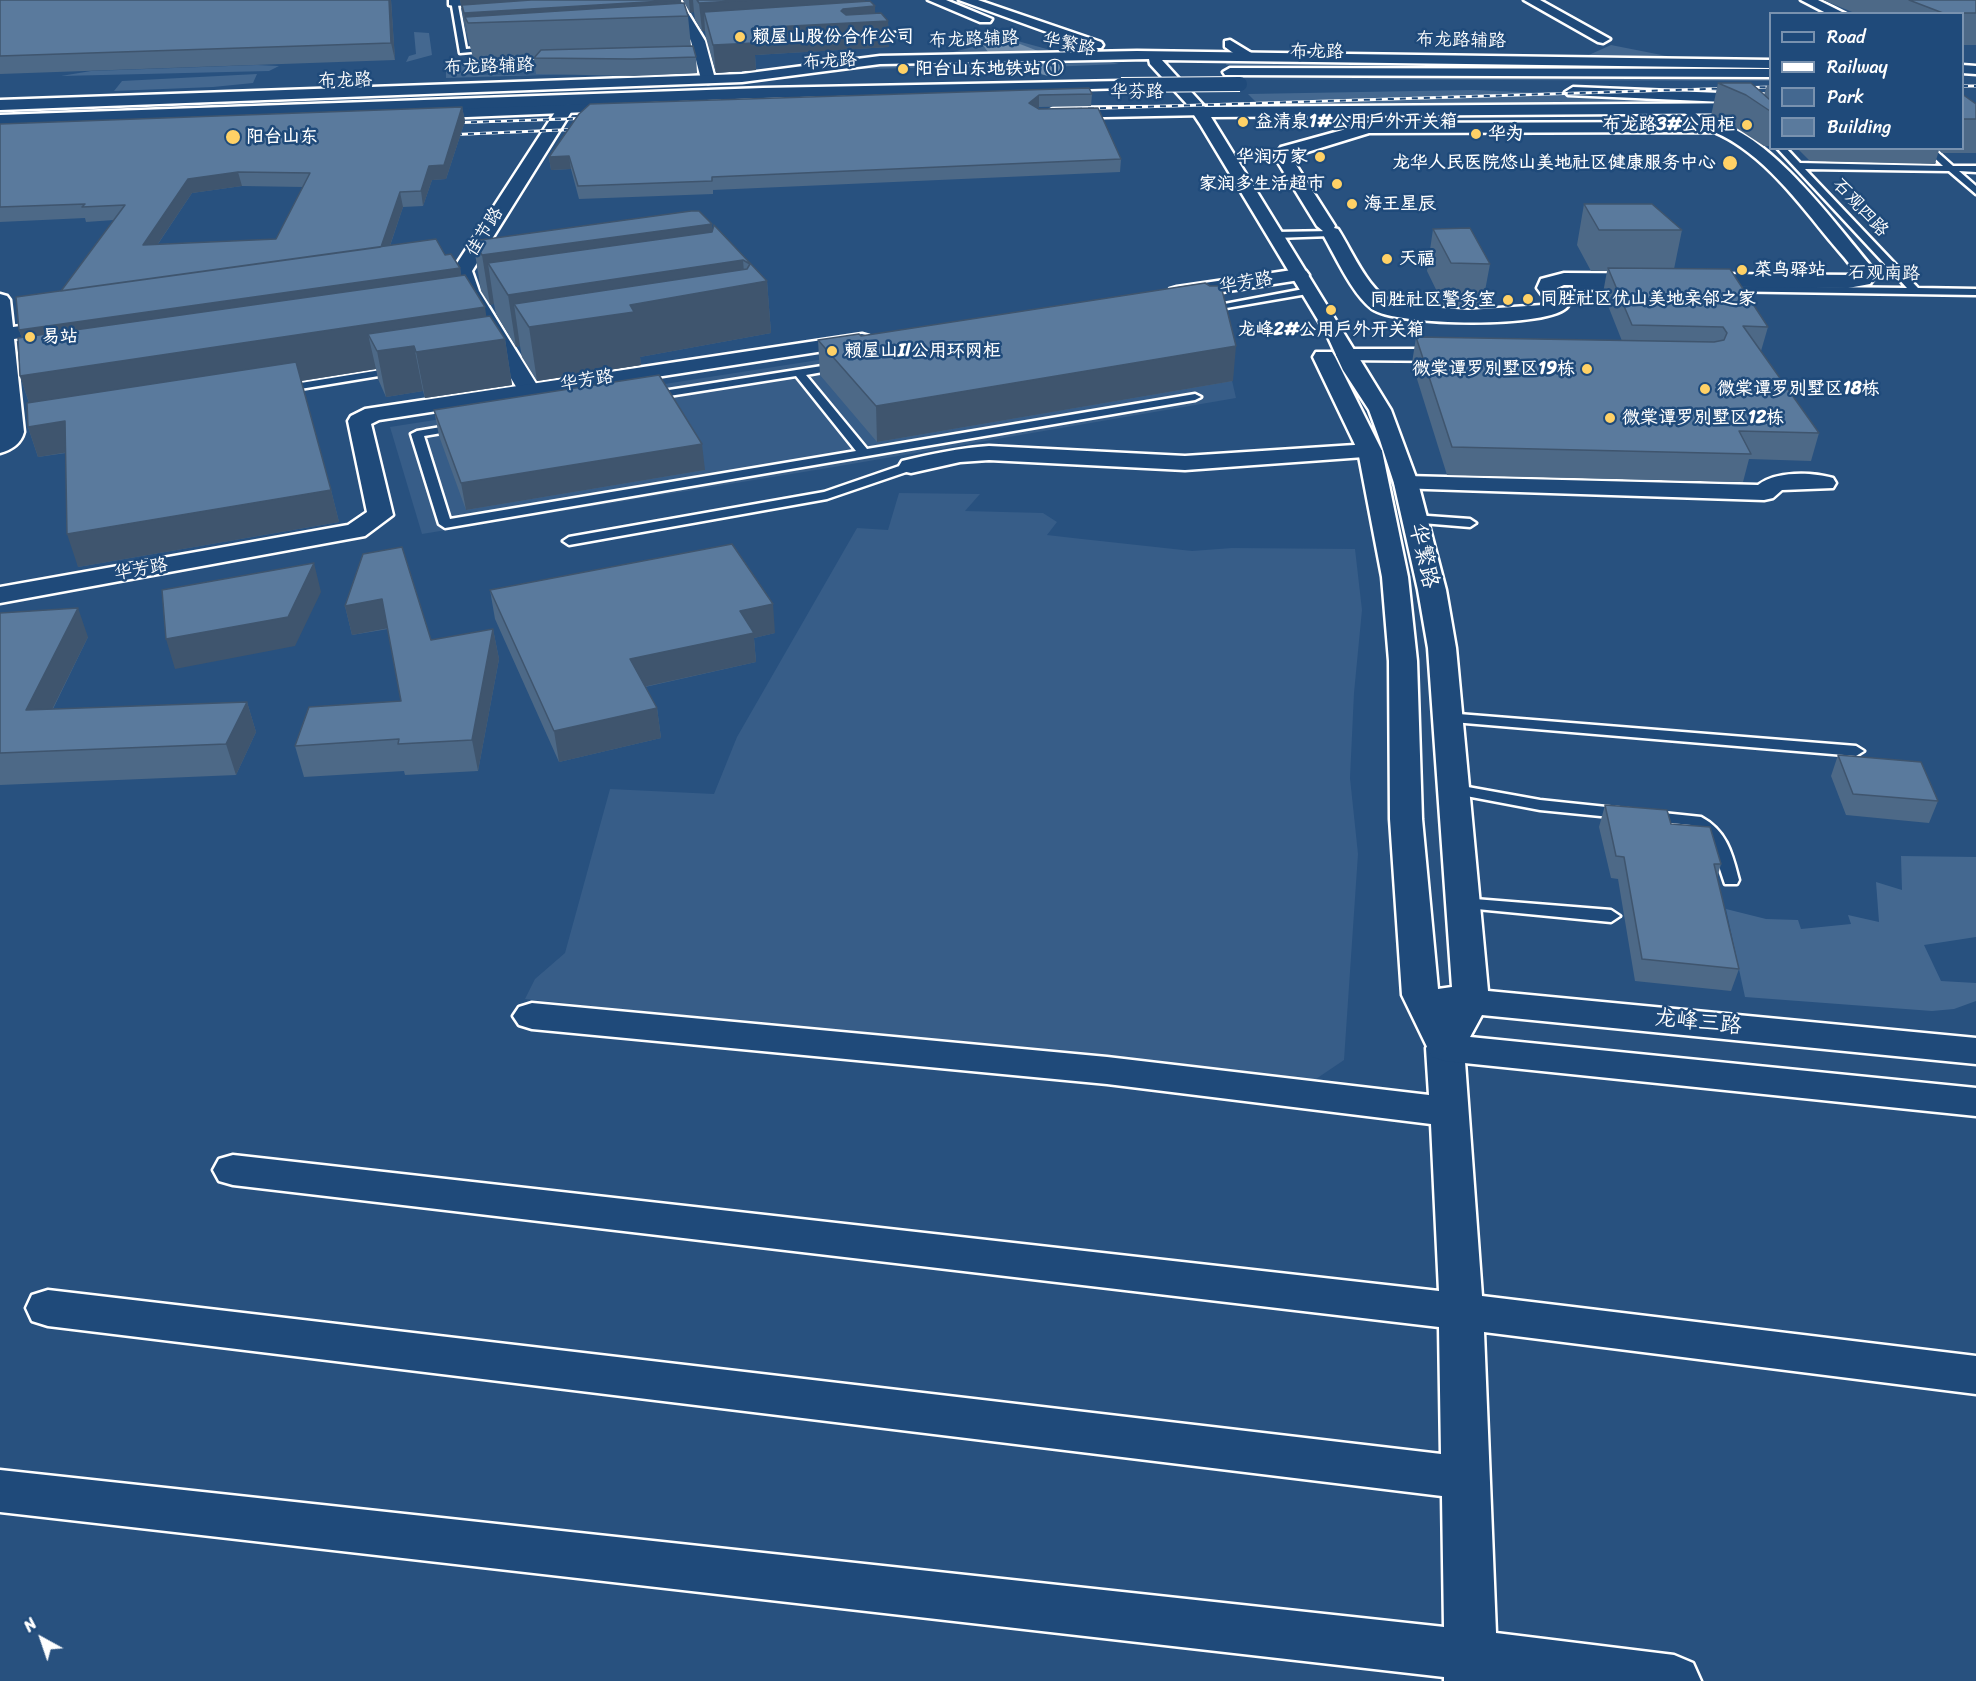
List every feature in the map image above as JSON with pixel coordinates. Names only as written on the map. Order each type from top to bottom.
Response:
[{"type":"main road","points":[[455,5],[493,0]]},
{"type":"main road","name":"华繁路","points":[[934,0],[1064,46],[1137,55]]},
{"type":"main road","name":"华繁路","points":[[965,0],[1071,38],[1160,63],[1192,100],[1275,235],[1289,279],[1370,451],[1395,577],[1404,661],[1406,819],[1420,995],[1445,1048],[1451,1118],[1470,1668]]},
{"type":"main road","points":[[1530,0],[1603,39],[1621,44]]},
{"type":"main road","points":[[1807,0],[1835,12]]},
{"type":"main road","points":[[975,16],[1000,14]]},
{"type":"main road","points":[[880,60],[940,53],[978,39],[981,23],[975,16]]},
{"type":"main road","points":[[689,27],[708,79]]},
{"type":"main road","points":[[1535,62],[1585,55],[1604,47],[1603,39]]},
{"type":"main road","points":[[1230,44],[1248,57]]},
{"type":"main road","points":[[1636,48],[1769,63]]},
{"type":"main road","name":"布龙路辅路","points":[[0,105],[741,78],[880,60],[1137,55],[1535,62],[1769,63]]},
{"type":"main road","points":[[1214,57],[1195,62],[1230,105],[1239,110],[1256,111]]},
{"type":"main road","name":"布龙路","points":[[0,120],[763,90],[873,79],[1117,79],[1769,72]]},
{"type":"main road","points":[[741,78],[873,79]]},
{"type":"main road","name":"布龙路","points":[[1235,78],[1454,84],[1769,88]]},
{"type":"main road","name":"布龙路","points":[[0,113],[763,90],[1058,86],[1117,79]]},
{"type":"main road","points":[[1454,84],[1521,88]]},
{"type":"main road","name":"布龙路辅路","points":[[0,129],[925,98],[1058,86]]},
{"type":"main road","points":[[1555,90],[1682,98],[1769,100]]},
{"type":"main road","points":[[1246,220],[1190,123],[1199,112],[1769,108]]},
{"type":"main road","name":"佳节路","points":[[529,390],[469,291],[462,274],[463,268],[564,109]]},
{"type":"main road","name":"华芬路","points":[[1040,114],[1199,112]]},
{"type":"main road","points":[[1705,127],[1724,129],[1734,133],[1782,176],[1863,269],[1866,276],[1863,280],[1838,282],[1564,279],[1548,284],[1547,288],[1558,306],[1546,311],[1523,314],[1413,315],[1391,311],[1377,303],[1329,230],[1282,156],[1290,150],[1353,130],[1705,127]]},
{"type":"main road","points":[[440,272],[463,268]]},
{"type":"main road","name":"华繁路","points":[[1289,279],[1347,356],[1380,410],[1407,483],[1432,590],[1442,648],[1451,789],[1471,1001]]},
{"type":"main road","name":"华芳路","points":[[1153,297],[1289,279]]},
{"type":"main road","points":[[0,300],[2,334],[15,381],[12,436]]},
{"type":"main road","points":[[2,334],[86,322]]},
{"type":"main road","name":"华芳路","points":[[0,595],[356,531],[380,515],[359,422],[364,418],[384,412],[882,337]]},
{"type":"main road","points":[[1347,356],[1479,355]]},
{"type":"main road","points":[[911,466],[960,455],[989,453],[1185,463],[1370,451]]},
{"type":"main road","points":[[1407,483],[1764,493],[1776,483],[1824,483]]},
{"type":"main road","name":"龙峰三路","points":[[1420,995],[1976,1051]]},
{"type":"main road","points":[[1471,1001],[1445,1048],[1976,1102]]},
{"type":"main road","points":[[532,1016],[1034,1062],[1325,1095],[1451,1118]]},
{"type":"main road","points":[[233,1170],[1459,1311],[1976,1375]]},
{"type":"main road","points":[[48,1308],[1464,1478]]},
{"type":"main road","points":[[0,1491],[1470,1668],[1674,1681]]},
{"type":"lane","points":[[455,5],[468,12]]},
{"type":"lane","points":[[455,5],[463,51],[496,49]]},
{"type":"lane","points":[[458,22],[468,21]]},
{"type":"lane","points":[[460,32],[470,31]]},
{"type":"lane","points":[[863,36],[883,32],[904,34]]},
{"type":"lane","points":[[461,41],[472,41]]},
{"type":"lane","points":[[478,63],[570,61]]},
{"type":"lane","points":[[1687,110],[1705,127]]},
{"type":"lane","points":[[1756,121],[1748,113],[1769,113]]},
{"type":"lane","name":"石观四路","points":[[1783,150],[1914,290]]},
{"type":"lane","points":[[1930,150],[1976,191]]},
{"type":"lane","points":[[1798,166],[1976,170]]},
{"type":"lane","points":[[1275,235],[1329,230]]},
{"type":"lane","points":[[1195,310],[1289,279]]},
{"type":"lane","name":"石观南路","points":[[1576,287],[1976,292]]},
{"type":"lane","points":[[641,397],[857,363]]},
{"type":"lane","points":[[271,391],[412,368]]},
{"type":"lane","points":[[798,372],[865,454]]},
{"type":"lane","points":[[476,424],[417,434],[445,524],[1195,398]]},
{"type":"lane","points":[[569,541],[827,495],[911,466]]},
{"type":"lane","points":[[1414,519],[1470,523]]},
{"type":"lane","points":[[1446,718],[1856,751]]},
{"type":"lane","points":[[1451,789],[1531,804],[1695,820],[1714,831],[1720,838],[1731,880]]},
{"type":"lane","points":[[1462,903],[1611,916]]},
{"type":"shaded area","points":[[572,46],[556,74],[467,75],[475,52]]},
{"type":"shaded area","points":[[1176,304],[1218,319],[1236,398],[828,468],[422,534],[390,427]]},
{"type":"shaded area","points":[[899,493],[980,494],[965,511],[1043,513],[1057,522],[1047,535],[1192,551],[1232,548],[1355,549],[1362,610],[1354,693],[1350,778],[1358,854],[1344,1060],[1313,1081],[525,999],[535,979],[565,953],[610,789],[714,794],[737,737],[857,528],[888,530]]},
{"type":"green space","points":[[414,32],[429,33],[432,55],[406,62],[409,56],[416,54]]},
{"type":"green space","points":[[992,34],[1054,51],[941,55],[977,46]]},
{"type":"green space","points":[[1611,45],[1687,60],[1580,59]]},
{"type":"green space","points":[[1042,59],[1102,60],[1119,64],[1004,69],[961,67],[813,70],[842,66],[1017,60],[1035,66],[1057,65]]},
{"type":"green space","points":[[1227,61],[1516,64],[1226,65]]},
{"type":"green space","points":[[471,62],[467,75],[577,74],[446,78],[446,63]]},
{"type":"green space","points":[[1516,64],[1583,64],[1769,67]]},
{"type":"green space","points":[[279,66],[269,71],[61,76],[91,71]]},
{"type":"green space","points":[[257,74],[253,83],[114,91],[122,81]]},
{"type":"green space","points":[[1534,77],[1769,79],[1769,81],[1235,79]]},
{"type":"green space","points":[[1473,90],[1769,102],[1769,106],[1265,107],[1258,104],[1248,94]]},
{"type":"green space","points":[[1901,856],[1976,857],[1976,937],[1924,945],[1941,981],[1976,983],[1976,1001],[1954,1009],[1932,1011],[1745,997],[1726,909],[1766,919],[1798,920],[1801,929],[1851,924],[1848,915],[1879,922],[1876,882],[1902,890]]},
{"type":"building","points":[[0,0],[389,0],[391,43],[0,56]]},
{"type":"building","points":[[531,0],[680,0],[464,13],[462,5]]},
{"type":"building","points":[[697,0],[752,0],[699,3]]},
{"type":"building","points":[[1909,0],[1976,0],[1976,13],[1940,12]]},
{"type":"building","points":[[870,1],[875,6],[841,11],[846,15],[881,13],[888,21],[753,28],[754,43],[713,45],[704,12]]},
{"type":"building","points":[[684,3],[688,16],[468,23],[465,17]]},
{"type":"building","points":[[693,46],[696,57],[534,58],[541,50]]},
{"type":"building","points":[[1718,83],[1751,83],[1769,99],[1769,110],[1746,95]]},
{"type":"building","points":[[1089,88],[1092,94],[1039,95],[1029,103],[1039,109],[1098,108],[1121,159],[712,177],[712,181],[578,186],[569,156],[549,157],[579,114],[590,104]]},
{"type":"building","points":[[1964,95],[1976,104],[1976,119],[1964,119]]},
{"type":"building","points":[[462,107],[444,165],[429,166],[421,191],[400,192],[381,247],[61,291],[125,205],[0,207],[0,124]],"holes":[[[238,172],[310,173],[276,239],[143,245],[188,179]]]},
{"type":"building","points":[[1584,204],[1652,204],[1682,230],[1599,230]]},
{"type":"building","points":[[699,211],[712,224],[482,255],[473,241]]},
{"type":"building","points":[[714,225],[767,281],[630,305],[634,312],[529,327],[514,304],[747,269],[750,264],[743,260],[508,295],[488,263],[712,232]]},
{"type":"building","points":[[1470,228],[1490,264],[1451,263],[1433,229]]},
{"type":"building","points":[[436,239],[445,255],[451,254],[460,268],[19,330],[16,297]]},
{"type":"building","points":[[1608,268],[1730,269],[1768,327],[1743,326],[1819,433],[1739,431],[1751,454],[1452,447],[1416,337],[1714,342],[1724,340],[1727,333],[1723,327],[1632,325]]},
{"type":"building","points":[[465,275],[485,307],[20,376],[18,338]]},
{"type":"building","points":[[1205,283],[1210,286],[1221,286],[1236,346],[876,406],[818,340],[859,334],[861,336]]},
{"type":"building","points":[[490,316],[505,339],[416,352],[414,346],[377,351],[368,334]]},
{"type":"building","points":[[296,362],[331,490],[67,534],[65,421],[28,427],[27,403]]},
{"type":"building","points":[[659,375],[702,444],[461,483],[434,410]]},
{"type":"building","points":[[732,544],[773,604],[740,611],[754,633],[630,659],[657,708],[554,731],[490,590]]},
{"type":"building","points":[[402,547],[431,640],[493,629],[472,740],[398,744],[399,739],[295,746],[309,707],[401,701],[382,599],[345,606],[363,554]]},
{"type":"building","points":[[314,563],[288,617],[166,639],[162,590]]},
{"type":"building","points":[[78,608],[26,710],[247,702],[226,744],[0,753],[0,613]]},
{"type":"building","points":[[1838,755],[1921,762],[1938,801],[1853,794]]},
{"type":"building","points":[[1605,805],[1667,810],[1671,824],[1710,827],[1721,864],[1714,864],[1739,969],[1642,959],[1624,857],[1616,856]]},
{"type":"waterway","points":[[999,45],[1048,66]]},
{"type":"railway","points":[[1964,86],[1976,86]]},
{"type":"railway","points":[[1076,109],[1769,87]]},
{"type":"railway","points":[[447,123],[594,118]]},
{"type":"railway","points":[[444,135],[585,129]]},
{"type":"place","name":"赖屋山股份合作公司","points":[[740,37]]},
{"type":"place","name":"阳台山东地铁站 ①","points":[[903,69]]},
{"type":"place","name":"益清泉1#公用户外开关箱","points":[[1243,122]]},
{"type":"place","name":"布龙路3#公用柜","points":[[1747,125]]},
{"type":"place","name":"华为","points":[[1476,134]]},
{"type":"place","name":"阳台山东","points":[[233,137]]},
{"type":"place","name":"华润万家","points":[[1320,157]]},
{"type":"place","name":"龙华人民医院悠山美地社区健康服务中心","points":[[1730,163]]},
{"type":"place","name":"家润多生活超市","points":[[1337,184]]},
{"type":"place","name":"海王星辰","points":[[1352,204]]},
{"type":"place","name":"天福","points":[[1387,259]]},
{"type":"place","name":"菜鸟驿站","points":[[1742,270]]},
{"type":"place","name":"同胜社区优山美地亲邻之家","points":[[1528,299]]},
{"type":"place","name":"同胜社区警务室","points":[[1508,300]]},
{"type":"place","name":"龙峰2#公用户外开关箱","points":[[1331,310]]},
{"type":"place","name":"易站","points":[[30,337]]},
{"type":"place","name":"赖屋山II公用环网柜","points":[[832,351]]},
{"type":"place","name":"微棠谭罗别墅区19栋","points":[[1587,369]]},
{"type":"place","name":"微棠谭罗别墅区18栋","points":[[1705,389]]},
{"type":"place","name":"微棠谭罗别墅区12栋","points":[[1610,418]]}]
